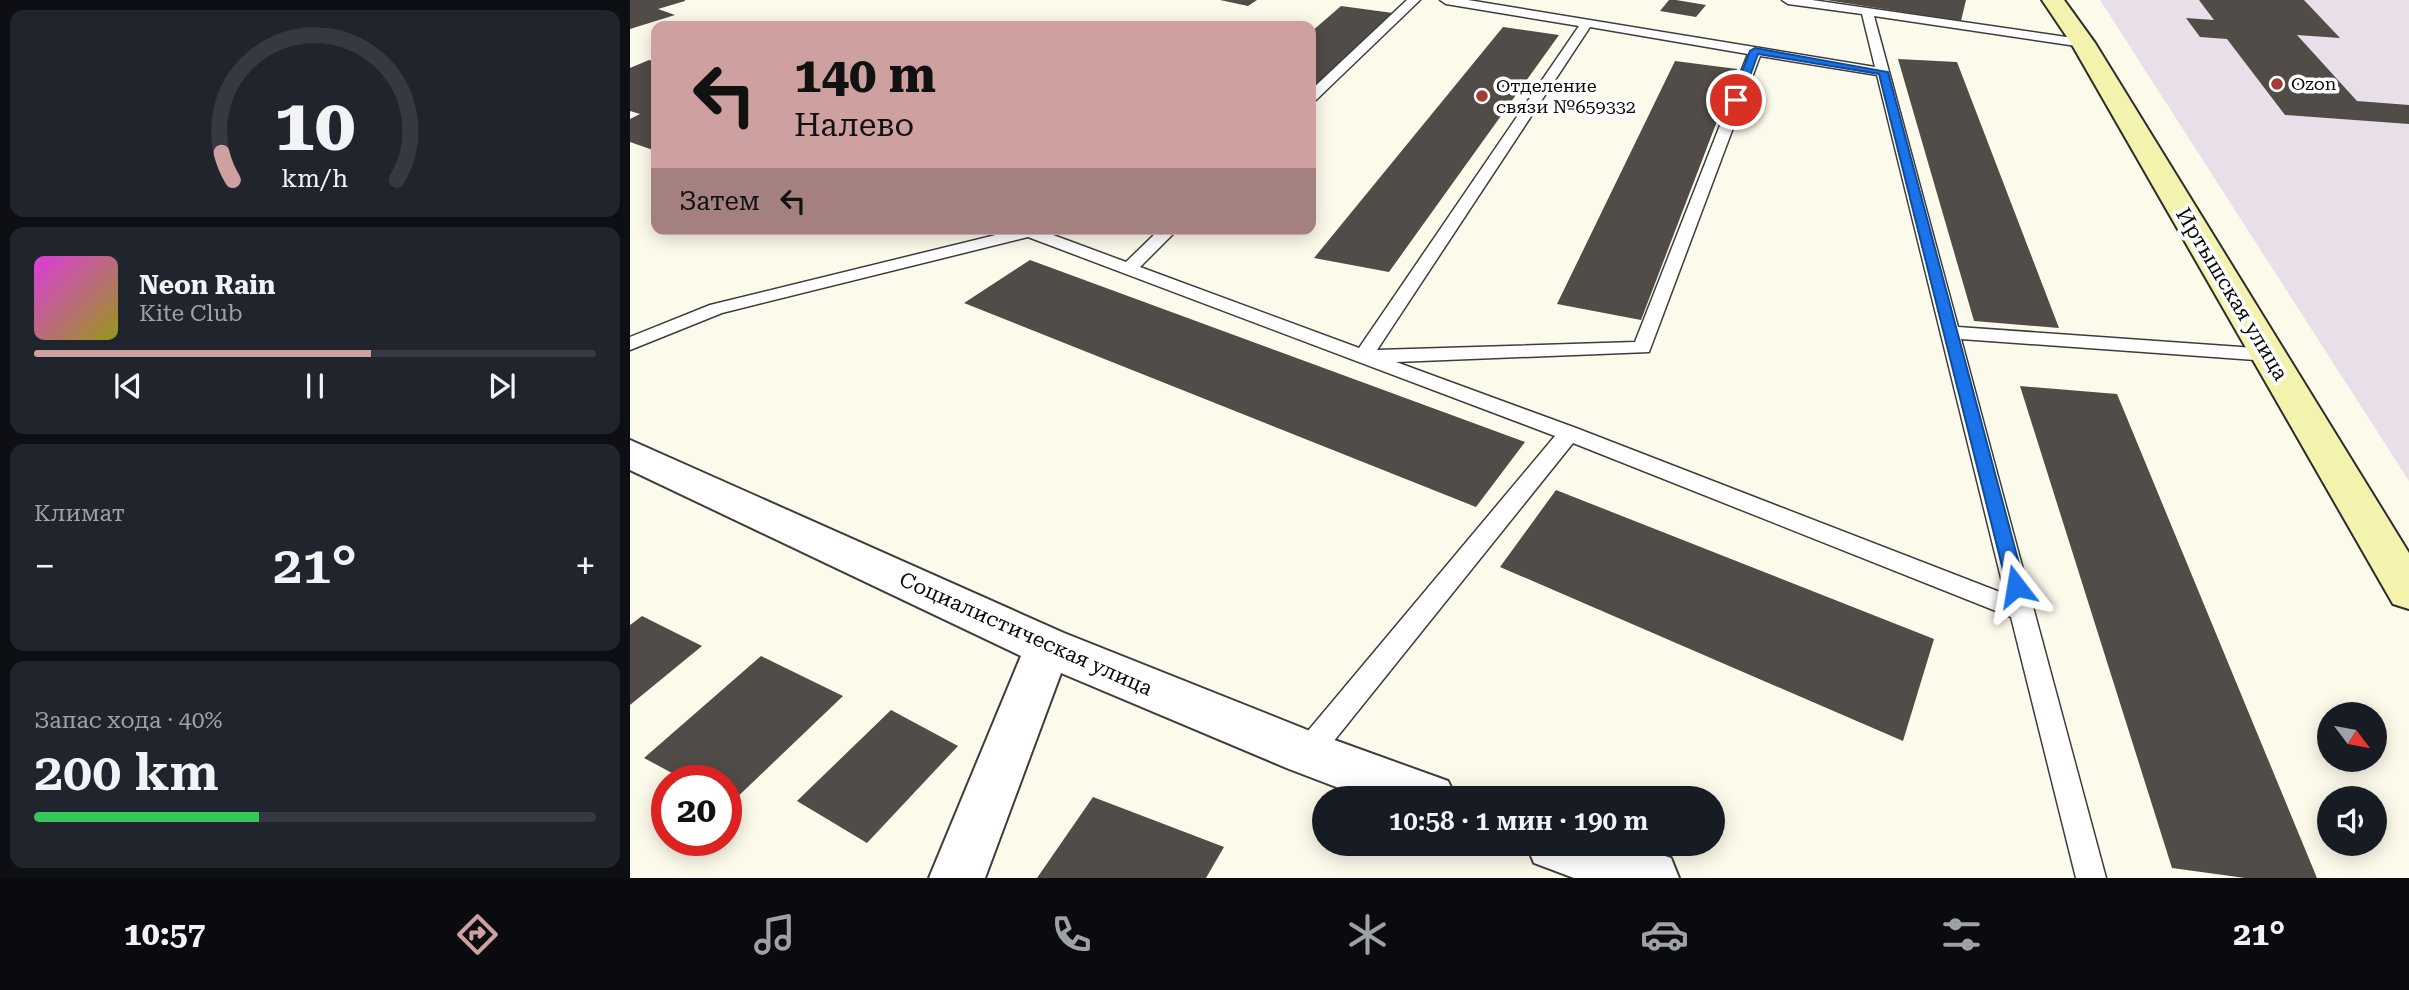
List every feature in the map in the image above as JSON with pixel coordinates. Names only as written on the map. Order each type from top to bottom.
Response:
[{"type":"main road","name":"Иртышская улица","points":[[2053,0],[2083,43],[2409,591]]},
{"type":"street","name":"Социалистическая улица","points":[[630,454],[1048,647],[1398,786]]},
{"type":"street","points":[[957,878],[1048,647]]},
{"type":"street","points":[[1575,859],[1651,878]]},
{"type":"lane","points":[[1316,92],[1414,0]]},
{"type":"lane","points":[[1446,0],[1883,72]]},
{"type":"lane","points":[[1788,0],[2083,43]]},
{"type":"lane","points":[[1867,12],[2091,878]]},
{"type":"lane","points":[[1363,356],[1587,23]]},
{"type":"lane","points":[[1363,356],[1642,348],[1755,51]]},
{"type":"lane","points":[[630,344],[716,309],[1017,235]]},
{"type":"lane","points":[[1037,235],[1569,433],[2022,611]]},
{"type":"lane","points":[[1128,269],[1164,235]]},
{"type":"lane","points":[[1950,332],[2269,355]]},
{"type":"lane","points":[[1307,752],[1569,433]]},
{"type":"shaded area","points":[[2100,0],[2409,0],[2409,481]]},
{"type":"building","points":[[630,0],[685,0],[658,9],[675,15],[630,29]]},
{"type":"building","points":[[1220,0],[1257,0],[1248,6]]},
{"type":"building","points":[[1669,0],[1706,5],[1696,17],[1660,11]]},
{"type":"building","points":[[1826,0],[1966,0],[1961,21]]},
{"type":"building","points":[[2199,0],[2304,0],[2340,38],[2297,35],[2357,101],[2409,105],[2409,124],[2285,115],[2227,39],[2200,37],[2186,18],[2214,20]]},
{"type":"building","points":[[1341,6],[1393,13],[1316,85],[1316,28]]},
{"type":"building","points":[[1503,27],[1559,35],[1389,272],[1314,258]]},
{"type":"building","points":[[1898,59],[1957,62],[2059,328],[1974,321]]},
{"type":"building","points":[[651,61],[651,149],[630,142],[630,119],[640,114],[630,111],[630,68]]},
{"type":"building","points":[[1675,61],[1737,69],[1641,320],[1557,304]]},
{"type":"building","points":[[1030,260],[1525,442],[1476,507],[964,303]]},
{"type":"building","points":[[2020,386],[2117,394],[2317,878],[2245,878],[2172,868]]},
{"type":"building","points":[[1556,490],[1934,639],[1903,741],[1500,567]]},
{"type":"building","points":[[642,616],[702,646],[630,705],[630,625]]},
{"type":"building","points":[[761,656],[843,696],[742,793],[742,765],[657,765],[644,758]]},
{"type":"building","points":[[891,710],[958,746],[867,843],[797,801]]},
{"type":"building","points":[[1093,797],[1224,847],[1206,878],[1037,878]]},
{"type":"place","name":"Ozon","points":[[2277,84]]},
{"type":"place","name":"Отделение связи №659332","points":[[1482,96]]},
{"type":"route","points":[[1736,100],[1755,51],[1883,72],[2016,586]]}]
